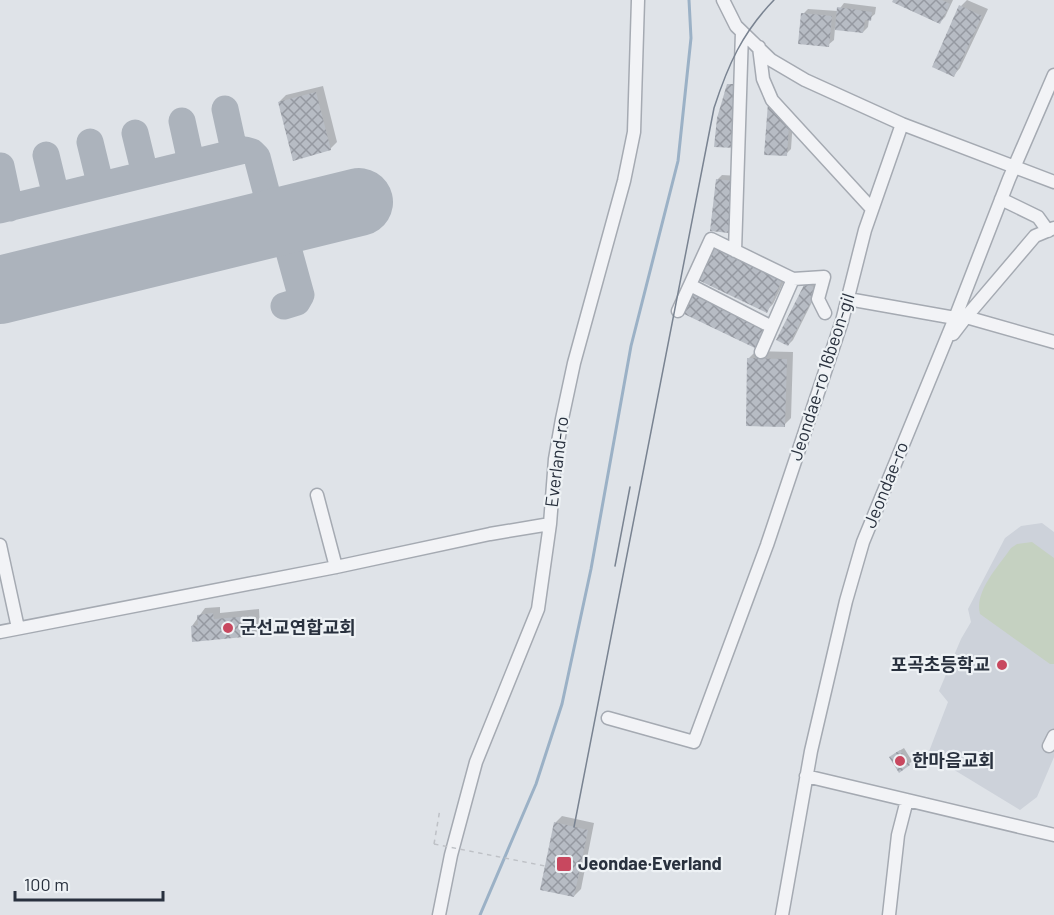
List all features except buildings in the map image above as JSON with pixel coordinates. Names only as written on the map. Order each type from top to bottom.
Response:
[{"type":"street","name":"Everland-ro","points":[[438,915],[451,855],[476,762],[538,609],[550,524],[555,459],[571,374],[624,181],[634,132],[638,0]]},
{"type":"street","points":[[723,0],[736,26],[742,32],[771,60],[805,80],[902,124],[1015,165],[1054,182]]},
{"type":"street","points":[[735,251],[742,32]]},
{"type":"street","points":[[759,47],[764,80],[772,99],[872,209]]},
{"type":"street","name":"Jeondae-ro","points":[[782,915],[807,776],[846,601],[863,542],[937,357],[960,317],[1001,199],[1054,75]]},
{"type":"street","name":"Jeondae-ro 16beon-gil","points":[[608,718],[694,742],[767,545],[848,299],[872,209],[902,124]]},
{"type":"street","points":[[960,317],[1035,236],[1051,229],[1038,217],[1001,199]]},
{"type":"street","points":[[678,311],[711,239],[793,279],[824,277],[818,299],[825,313]]},
{"type":"street","points":[[761,352],[793,279]]},
{"type":"street","points":[[690,285],[771,327]]},
{"type":"street","points":[[848,299],[960,317],[1054,342]]},
{"type":"street","points":[[317,495],[336,567]]},
{"type":"street","points":[[0,633],[336,567],[489,534],[550,524]]},
{"type":"street","points":[[0,545],[18,628]]},
{"type":"street","points":[[807,776],[1054,835]]},
{"type":"street","points":[[889,915],[898,835],[907,800]]},
{"type":"path","points":[[440,809],[434,844],[545,866]]},
{"type":"shaded area","name":"포곡초등학교","points":[[1042,523],[1054,532],[1054,757],[1037,797],[1020,810],[928,754],[948,702],[939,691],[961,639],[971,622],[968,609],[1005,538],[1021,526]]},
{"type":"green space","points":[[1032,542],[1054,558],[1054,664],[1050,664],[980,614],[981,597],[994,571],[1011,548],[1017,544]]},
{"type":"waterway","points":[[480,915],[536,784],[562,704],[591,569],[631,346],[678,161],[691,38],[689,0]]},
{"type":"taxiway","points":[[225,109],[234,150]]},
{"type":"taxiway","points":[[182,121],[191,162]]},
{"type":"taxiway","points":[[135,133],[145,174]]},
{"type":"taxiway","points":[[90,142],[100,183]]},
{"type":"taxiway","points":[[0,210],[245,150],[257,157],[270,206]]},
{"type":"taxiway","points":[[46,155],[56,196]]},
{"type":"taxiway","points":[[1,166],[10,208]]},
{"type":"taxiway","points":[[284,306],[297,302],[301,295],[285,237]]},
{"type":"runway","points":[[0,290],[359,202]]},
{"type":"tram line","points":[[574,827],[714,108],[737,50],[753,25],[774,0]]},
{"type":"tram line","points":[[615,566],[630,487]]},
{"type":"place","name":"군선교연합교회","points":[[228,628]]},
{"type":"place","name":"포곡초등학교","points":[[1002,665]]},
{"type":"place","name":"한마음교회","points":[[900,761]]},
{"type":"place","name":"Jeondae·Everland","points":[[564,864]]}]
